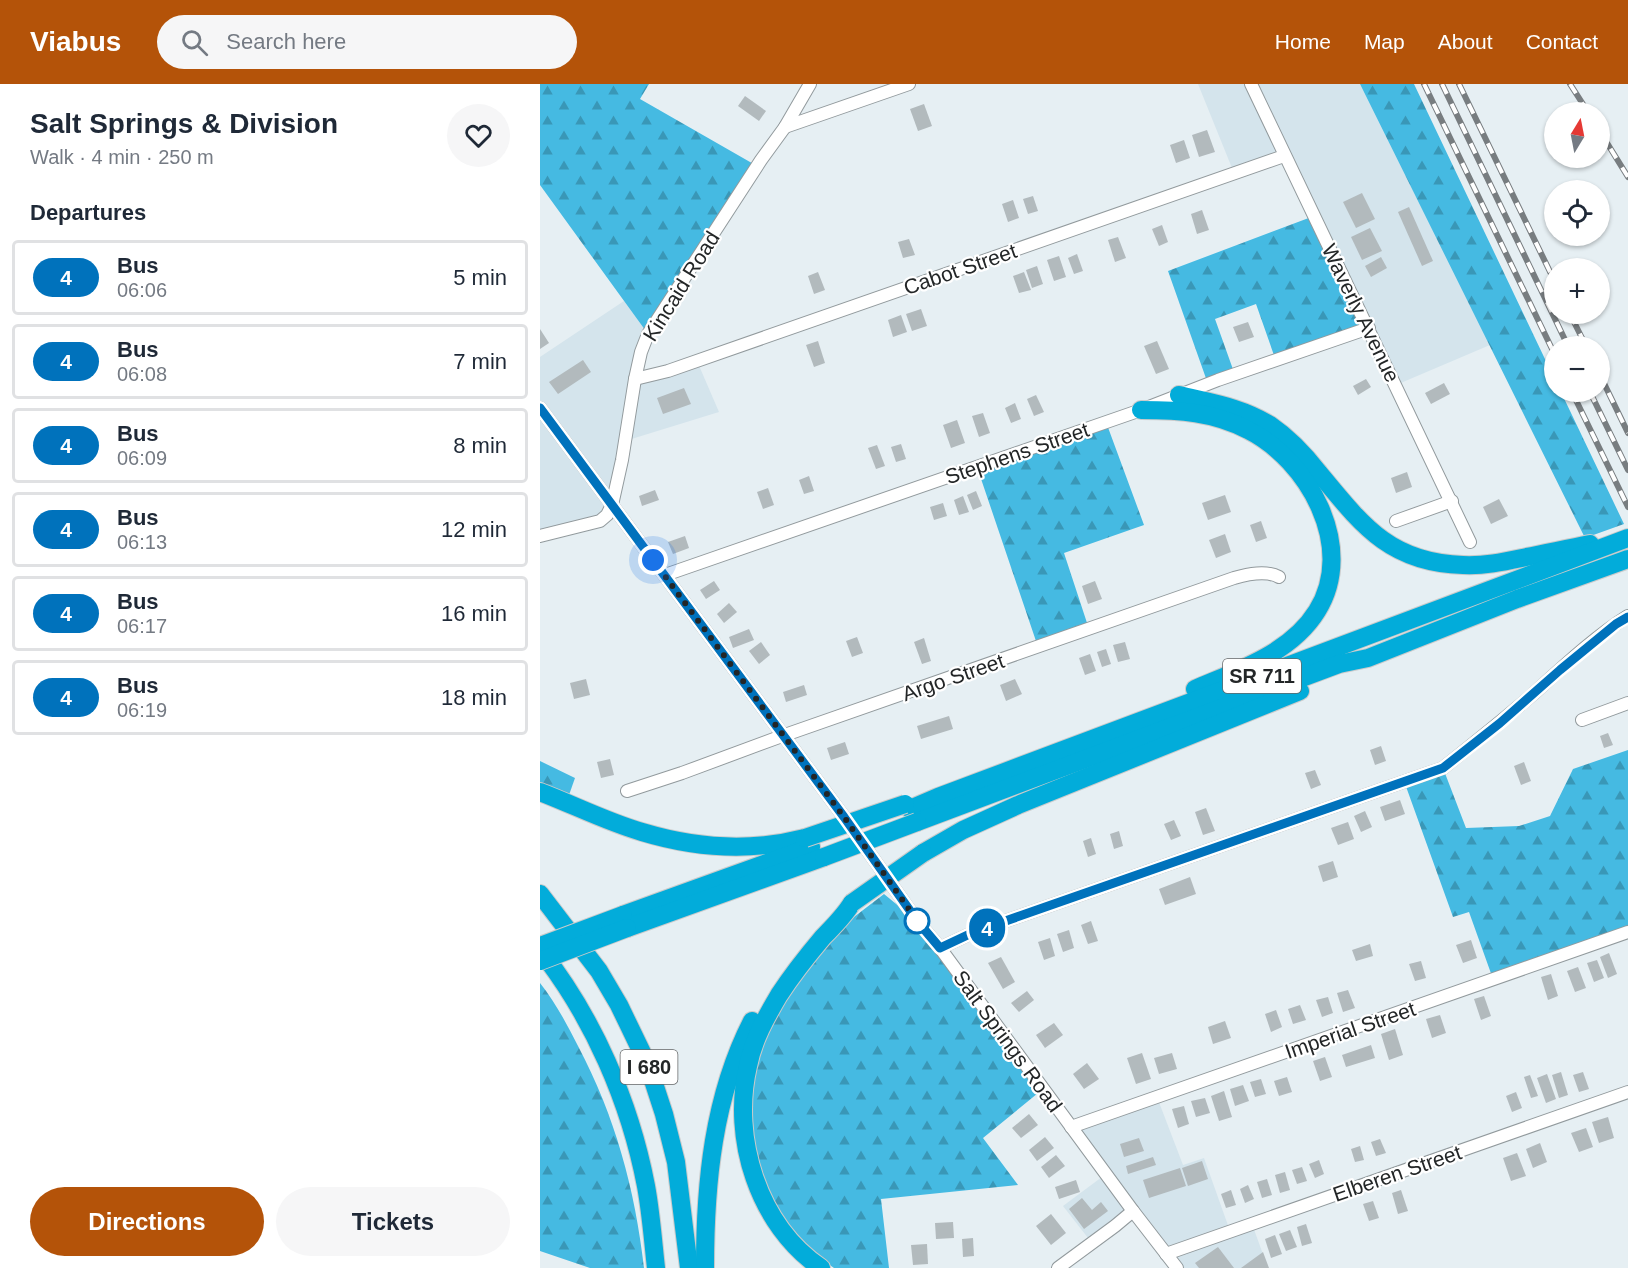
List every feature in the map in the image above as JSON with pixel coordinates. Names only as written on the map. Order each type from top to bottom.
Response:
[{"type":"highway","points":[[1179,395],[1238,409],[1270,426],[1295,446],[1366,527],[1388,544],[1417,558],[1463,565],[1586,558],[1593,544],[1620,542]]},
{"type":"highway","points":[[1141,410],[1174,410],[1214,416],[1248,429],[1264,439],[1280,451],[1304,479],[1322,513],[1330,544],[1331,563],[1325,594],[1317,611],[1296,636],[1271,654],[1245,668],[1190,691],[1172,709]]},
{"type":"highway","name":"SR 711","points":[[1368,657],[1586,558]]},
{"type":"highway","name":"SR 711","points":[[911,812],[938,797],[1586,558],[1628,559]]},
{"type":"highway","points":[[540,961],[625,922],[814,847],[1339,664],[1368,657]]},
{"type":"highway","points":[[705,1268],[706,1208],[715,1131],[723,1097],[741,1043],[771,987],[795,953],[839,908],[852,903],[922,853],[1009,808],[1344,673],[1368,657]]},
{"type":"highway","points":[[540,792],[640,832],[682,842],[718,846],[781,843],[814,847],[911,812]]},
{"type":"highway","name":"I 680","points":[[540,894],[599,971],[619,1005],[648,1065],[676,1162],[689,1268]]},
{"type":"highway","points":[[821,1268],[805,1256],[782,1229],[768,1207],[753,1174],[744,1136],[744,1091],[751,1053],[766,1018],[800,965],[844,916],[852,903]]},
{"type":"highway","points":[[540,948],[625,922]]},
{"type":"highway","name":"I 680","points":[[540,948],[576,1002],[609,1068],[624,1107],[646,1186],[656,1268]]},
{"type":"highway","points":[[540,969],[578,1029],[608,1094],[633,1164],[652,1233]]},
{"type":"street","points":[[785,127],[909,84]]},
{"type":"street","name":"Waverly Avenue","points":[[1251,84],[1470,542]]},
{"type":"street","name":"Kincaid Road","points":[[612,505],[635,379],[648,333],[785,127],[808,87]]},
{"type":"street","name":"Cabot Street","points":[[635,379],[668,371],[1284,156]]},
{"type":"street","name":"Stephens Street","points":[[665,576],[1369,328]]},
{"type":"street","name":"Salt Springs Road","points":[[540,408],[844,817],[918,922],[940,948],[1177,1268]]},
{"type":"street","points":[[1396,521],[1452,501]]},
{"type":"street","points":[[540,536],[600,521],[607,515],[612,505]]},
{"type":"street","name":"Argo Street","points":[[627,791],[1234,578],[1255,574],[1273,574],[1279,577]]},
{"type":"street","points":[[940,948],[974,932],[1443,768],[1628,616]]},
{"type":"street","points":[[1582,720],[1628,703]]},
{"type":"street","name":"Imperial Street","points":[[1071,1127],[1628,932]]},
{"type":"street","name":"Elberen Street","points":[[1166,1254],[1628,1092]]},
{"type":"street","points":[[1058,1268],[1133,1211]]},
{"type":"shaded area","points":[[1198,84],[1360,84],[1490,345],[1396,385],[1285,156],[1234,173]]},
{"type":"shaded area","points":[[624,301],[648,334],[636,379],[697,361],[719,412],[625,441],[607,515],[540,536],[540,357]]},
{"type":"shaded area","points":[[1157,1097],[1183,1165],[1204,1158],[1230,1231],[1252,1224],[1268,1268],[1177,1268],[1133,1211],[1092,1243],[1063,1206],[1106,1174],[1071,1127]]},
{"type":"green space","points":[[540,84],[649,84],[640,99],[757,166],[648,334],[540,185]]},
{"type":"green space","points":[[1360,84],[1414,84],[1544,357],[1544,402],[1566,402],[1624,524],[1585,538]]},
{"type":"green space","points":[[1314,216],[1369,328],[1276,361],[1256,304],[1215,319],[1235,375],[1208,384],[1168,271]]},
{"type":"green space","points":[[1106,422],[1144,525],[1064,553],[1089,629],[1038,647],[977,467]]},
{"type":"green space","points":[[1628,750],[1628,932],[1493,979],[1469,912],[1453,917],[1404,781],[1443,768],[1466,828],[1519,826],[1550,816],[1573,769]]},
{"type":"green space","points":[[540,761],[575,778],[569,795],[540,782]]},
{"type":"green space","points":[[884,894],[918,922],[1043,1089],[983,1138],[1018,1185],[881,1199],[889,1268],[834,1268],[814,1254],[779,1213],[755,1161],[749,1112],[758,1057],[778,1013],[795,985],[834,936]]},
{"type":"green space","points":[[540,983],[556,1005],[574,1038],[613,1126],[629,1181],[644,1268],[590,1268],[540,1251]]},
{"type":"building","points":[[745,96],[766,111],[759,121],[738,106]]},
{"type":"building","points":[[924,104],[932,126],[918,131],[910,109]]},
{"type":"building","points":[[1207,130],[1215,152],[1199,157],[1192,135]]},
{"type":"building","points":[[1184,140],[1190,158],[1176,163],[1170,145]]},
{"type":"building","points":[[1362,193],[1375,219],[1356,228],[1343,202]]},
{"type":"building","points":[[1033,196],[1038,211],[1028,214],[1023,199]]},
{"type":"building","points":[[1013,200],[1019,218],[1008,222],[1002,204]]},
{"type":"building","points":[[1409,207],[1433,261],[1422,266],[1398,212]]},
{"type":"building","points":[[1202,210],[1209,230],[1197,234],[1191,214]]},
{"type":"building","points":[[1162,225],[1168,242],[1159,246],[1152,229]]},
{"type":"building","points":[[1370,228],[1382,251],[1362,260],[1351,237]]},
{"type":"building","points":[[1118,237],[1126,258],[1115,262],[1108,240]]},
{"type":"building","points":[[909,239],[915,255],[903,258],[898,242]]},
{"type":"building","points":[[1077,254],[1083,271],[1074,274],[1068,258]]},
{"type":"building","points":[[1059,256],[1066,277],[1054,281],[1047,260]]},
{"type":"building","points":[[1381,257],[1387,268],[1371,277],[1365,266]]},
{"type":"building","points":[[1037,266],[1043,284],[1032,288],[1026,270]]},
{"type":"building","points":[[818,272],[825,290],[814,294],[808,276]]},
{"type":"building","points":[[1024,272],[1031,290],[1019,293],[1013,276]]},
{"type":"building","points":[[921,309],[927,326],[912,331],[906,314]]},
{"type":"building","points":[[901,315],[907,332],[893,337],[888,320]]},
{"type":"building","points":[[1248,322],[1254,337],[1239,342],[1233,327]]},
{"type":"building","points":[[540,329],[549,343],[540,349]]},
{"type":"building","points":[[818,341],[825,363],[814,367],[806,345]]},
{"type":"building","points":[[1157,341],[1169,369],[1156,374],[1144,346]]},
{"type":"building","points":[[583,360],[591,372],[558,394],[549,382]]},
{"type":"building","points":[[1366,379],[1371,387],[1358,395],[1353,386]]},
{"type":"building","points":[[1444,383],[1450,394],[1431,404],[1425,393]]},
{"type":"building","points":[[684,388],[691,404],[663,414],[657,398]]},
{"type":"building","points":[[1036,395],[1044,412],[1034,416],[1027,399]]},
{"type":"building","points":[[1015,403],[1021,419],[1011,423],[1005,408]]},
{"type":"building","points":[[983,413],[990,433],[979,437],[972,416]]},
{"type":"building","points":[[957,420],[965,443],[951,448],[943,425]]},
{"type":"building","points":[[901,444],[906,459],[896,462],[891,447]]},
{"type":"building","points":[[877,445],[885,466],[876,469],[868,448]]},
{"type":"building","points":[[1407,472],[1412,487],[1396,493],[1391,478]]},
{"type":"building","points":[[809,476],[814,491],[804,494],[799,480]]},
{"type":"building","points":[[768,488],[774,505],[763,509],[757,492]]},
{"type":"building","points":[[655,490],[659,500],[642,506],[639,496]]},
{"type":"building","points":[[976,491],[982,506],[973,510],[967,495]]},
{"type":"building","points":[[1225,495],[1231,512],[1208,520],[1202,503]]},
{"type":"building","points":[[963,496],[969,512],[959,515],[954,500]]},
{"type":"building","points":[[1499,499],[1508,516],[1491,524],[1483,507]]},
{"type":"building","points":[[943,503],[947,516],[934,520],[930,507]]},
{"type":"building","points":[[1261,521],[1267,538],[1256,542],[1250,525]]},
{"type":"building","points":[[1225,534],[1231,552],[1216,558],[1209,540]]},
{"type":"building","points":[[685,536],[689,548],[673,554],[668,542]]},
{"type":"building","points":[[714,581],[720,590],[706,599],[700,590]]},
{"type":"building","points":[[1095,581],[1102,599],[1088,604],[1082,586]]},
{"type":"building","points":[[729,603],[737,612],[724,623],[717,614]]},
{"type":"building","points":[[749,629],[754,640],[733,648],[729,637]]},
{"type":"building","points":[[857,637],[863,653],[852,657],[846,641]]},
{"type":"building","points":[[924,638],[931,661],[922,664],[914,642]]},
{"type":"building","points":[[761,642],[770,655],[759,664],[749,651]]},
{"type":"building","points":[[1125,642],[1130,659],[1118,662],[1113,645]]},
{"type":"building","points":[[1106,649],[1111,664],[1102,667],[1097,652]]},
{"type":"building","points":[[1090,654],[1096,671],[1085,675],[1079,658]]},
{"type":"building","points":[[586,679],[590,695],[574,699],[570,683]]},
{"type":"building","points":[[1015,679],[1022,694],[1006,701],[1000,685]]},
{"type":"building","points":[[804,685],[807,695],[786,702],[783,692]]},
{"type":"building","points":[[949,716],[953,729],[921,739],[917,726]]},
{"type":"building","points":[[1608,733],[1613,745],[1604,748],[1600,736]]},
{"type":"building","points":[[845,742],[849,754],[831,760],[827,748]]},
{"type":"building","points":[[1381,746],[1386,761],[1375,765],[1370,750]]},
{"type":"building","points":[[610,759],[614,775],[601,778],[597,762]]},
{"type":"building","points":[[1524,762],[1531,781],[1521,785],[1514,766]]},
{"type":"building","points":[[1315,770],[1321,785],[1311,789],[1305,773]]},
{"type":"building","points":[[1400,800],[1405,814],[1385,821],[1380,807]]},
{"type":"building","points":[[1206,808],[1215,831],[1203,835],[1195,812]]},
{"type":"building","points":[[1365,811],[1372,827],[1361,832],[1354,816]]},
{"type":"building","points":[[1174,820],[1181,836],[1171,840],[1164,824]]},
{"type":"building","points":[[1348,822],[1354,839],[1338,845],[1331,828]]},
{"type":"building","points":[[1119,831],[1123,846],[1114,849],[1110,834]]},
{"type":"building","points":[[1091,838],[1096,854],[1088,857],[1083,841]]},
{"type":"building","points":[[1333,861],[1338,877],[1323,882],[1318,866]]},
{"type":"building","points":[[1190,877],[1196,894],[1165,905],[1159,889]]},
{"type":"building","points":[[1091,921],[1098,941],[1088,944],[1081,925]]},
{"type":"building","points":[[1069,930],[1074,948],[1063,952],[1057,934]]},
{"type":"building","points":[[1050,938],[1055,956],[1044,960],[1038,942]]},
{"type":"building","points":[[1471,940],[1477,958],[1463,963],[1456,945]]},
{"type":"building","points":[[1370,944],[1373,956],[1356,961],[1352,950]]},
{"type":"building","points":[[1609,953],[1617,974],[1608,978],[1600,957]]},
{"type":"building","points":[[1001,957],[1015,982],[1003,989],[988,963]]},
{"type":"building","points":[[1597,960],[1604,978],[1594,982],[1587,963]]},
{"type":"building","points":[[1421,961],[1426,978],[1415,981],[1409,964]]},
{"type":"building","points":[[1578,967],[1586,988],[1575,992],[1567,971]]},
{"type":"building","points":[[1551,974],[1558,996],[1548,1000],[1541,977]]},
{"type":"building","points":[[1348,990],[1355,1008],[1343,1012],[1337,993]]},
{"type":"building","points":[[1027,991],[1034,1000],[1019,1012],[1011,1003]]},
{"type":"building","points":[[1484,996],[1491,1016],[1481,1020],[1474,999]]},
{"type":"building","points":[[1328,997],[1333,1013],[1322,1017],[1316,1000]]},
{"type":"building","points":[[1300,1005],[1306,1020],[1293,1024],[1288,1009]]},
{"type":"building","points":[[1276,1010],[1282,1027],[1271,1032],[1265,1014]]},
{"type":"building","points":[[1440,1015],[1446,1033],[1432,1038],[1426,1019]]},
{"type":"building","points":[[1225,1021],[1231,1038],[1213,1044],[1208,1027]]},
{"type":"building","points":[[1054,1023],[1063,1035],[1045,1048],[1036,1035]]},
{"type":"building","points":[[1395,1029],[1403,1055],[1389,1060],[1381,1034]]},
{"type":"building","points":[[1371,1045],[1375,1058],[1346,1067],[1342,1055]]},
{"type":"building","points":[[1142,1053],[1151,1079],[1136,1084],[1127,1058]]},
{"type":"building","points":[[1172,1053],[1177,1069],[1159,1074],[1154,1058]]},
{"type":"building","points":[[1325,1057],[1332,1077],[1320,1081],[1313,1061]]},
{"type":"building","points":[[1087,1063],[1099,1079],[1084,1089],[1073,1074]]},
{"type":"building","points":[[1561,1072],[1568,1095],[1559,1098],[1552,1075]]},
{"type":"building","points":[[1583,1072],[1589,1089],[1579,1092],[1573,1075]]},
{"type":"building","points":[[1547,1074],[1556,1099],[1546,1103],[1537,1078]]},
{"type":"building","points":[[1530,1075],[1538,1096],[1531,1098],[1524,1077]]},
{"type":"building","points":[[1287,1077],[1292,1092],[1279,1096],[1274,1081]]},
{"type":"building","points":[[1261,1079],[1266,1094],[1255,1097],[1250,1082]]},
{"type":"building","points":[[1243,1085],[1249,1101],[1235,1106],[1230,1089]]},
{"type":"building","points":[[1224,1091],[1232,1117],[1219,1121],[1211,1096]]},
{"type":"building","points":[[1516,1092],[1522,1108],[1512,1112],[1506,1096]]},
{"type":"building","points":[[1205,1098],[1210,1113],[1196,1117],[1191,1101]]},
{"type":"building","points":[[1184,1106],[1189,1124],[1178,1128],[1172,1109]]},
{"type":"building","points":[[1029,1114],[1038,1125],[1021,1138],[1012,1128]]},
{"type":"building","points":[[1608,1117],[1614,1138],[1599,1143],[1592,1122]]},
{"type":"building","points":[[1586,1128],[1593,1147],[1579,1152],[1571,1133]]},
{"type":"building","points":[[1045,1137],[1054,1148],[1037,1161],[1029,1150]]},
{"type":"building","points":[[1139,1138],[1144,1151],[1124,1157],[1120,1144]]},
{"type":"building","points":[[1380,1139],[1386,1153],[1376,1156],[1371,1142]]},
{"type":"building","points":[[1540,1143],[1547,1162],[1533,1168],[1526,1149]]},
{"type":"building","points":[[1360,1146],[1364,1160],[1355,1162],[1351,1149]]},
{"type":"building","points":[[1517,1153],[1526,1176],[1511,1181],[1503,1158]]},
{"type":"building","points":[[1056,1155],[1065,1166],[1049,1178],[1041,1167]]},
{"type":"building","points":[[1153,1157],[1156,1165],[1128,1174],[1126,1166]]},
{"type":"building","points":[[1319,1160],[1324,1174],[1315,1178],[1309,1164]]},
{"type":"building","points":[[1202,1161],[1208,1179],[1188,1186],[1182,1168]]},
{"type":"building","points":[[1302,1167],[1307,1181],[1297,1184],[1292,1170]]},
{"type":"building","points":[[1180,1168],[1186,1186],[1149,1198],[1143,1180]]},
{"type":"building","points":[[1285,1172],[1290,1190],[1280,1193],[1275,1175]]},
{"type":"building","points":[[1267,1179],[1272,1195],[1262,1198],[1257,1182]]},
{"type":"building","points":[[1076,1180],[1080,1192],[1059,1199],[1055,1187]]},
{"type":"building","points":[[1248,1185],[1254,1199],[1245,1203],[1240,1189]]},
{"type":"building","points":[[1231,1190],[1236,1205],[1226,1208],[1221,1194]]},
{"type":"building","points":[[1401,1190],[1408,1211],[1398,1214],[1392,1193]]},
{"type":"building","points":[[1082,1198],[1092,1210],[1101,1202],[1108,1211],[1084,1229],[1069,1209]]},
{"type":"building","points":[[1373,1201],[1379,1218],[1369,1221],[1363,1204]]},
{"type":"building","points":[[1051,1214],[1066,1233],[1051,1245],[1036,1226]]},
{"type":"building","points":[[953,1222],[954,1238],[936,1239],[935,1223]]},
{"type":"building","points":[[1306,1224],[1312,1243],[1302,1246],[1297,1227]]},
{"type":"building","points":[[1290,1230],[1297,1247],[1286,1251],[1279,1234]]},
{"type":"building","points":[[1275,1235],[1282,1254],[1271,1258],[1265,1239]]},
{"type":"building","points":[[973,1238],[974,1256],[963,1257],[962,1239]]},
{"type":"building","points":[[927,1244],[928,1264],[913,1265],[911,1245]]},
{"type":"building","points":[[1218,1247],[1234,1268],[1199,1268],[1195,1263]]},
{"type":"building","points":[[1263,1252],[1269,1268],[1241,1268]]},
{"type":"railway","points":[[1424,84],[1546,336]]},
{"type":"railway","points":[[1442,84],[1563,336]]},
{"type":"railway","points":[[1459,84],[1544,259]]},
{"type":"railway","points":[[1570,84],[1582,102]]},
{"type":"railway","points":[[1610,148],[1628,177]]},
{"type":"railway","points":[[1575,324],[1581,336]]},
{"type":"railway","points":[[1610,396],[1628,433]]},
{"type":"railway","points":[[1577,402],[1628,507]]},
{"type":"railway","points":[[1595,402],[1628,470]]},
{"type":"bus line","name":"4","points":[[540,408],[844,817],[918,922],[940,948],[974,932],[1443,768],[1500,723],[1616,624],[1628,617]]},
{"type":"route","points":[[653,560],[844,817],[917,921]]}]
